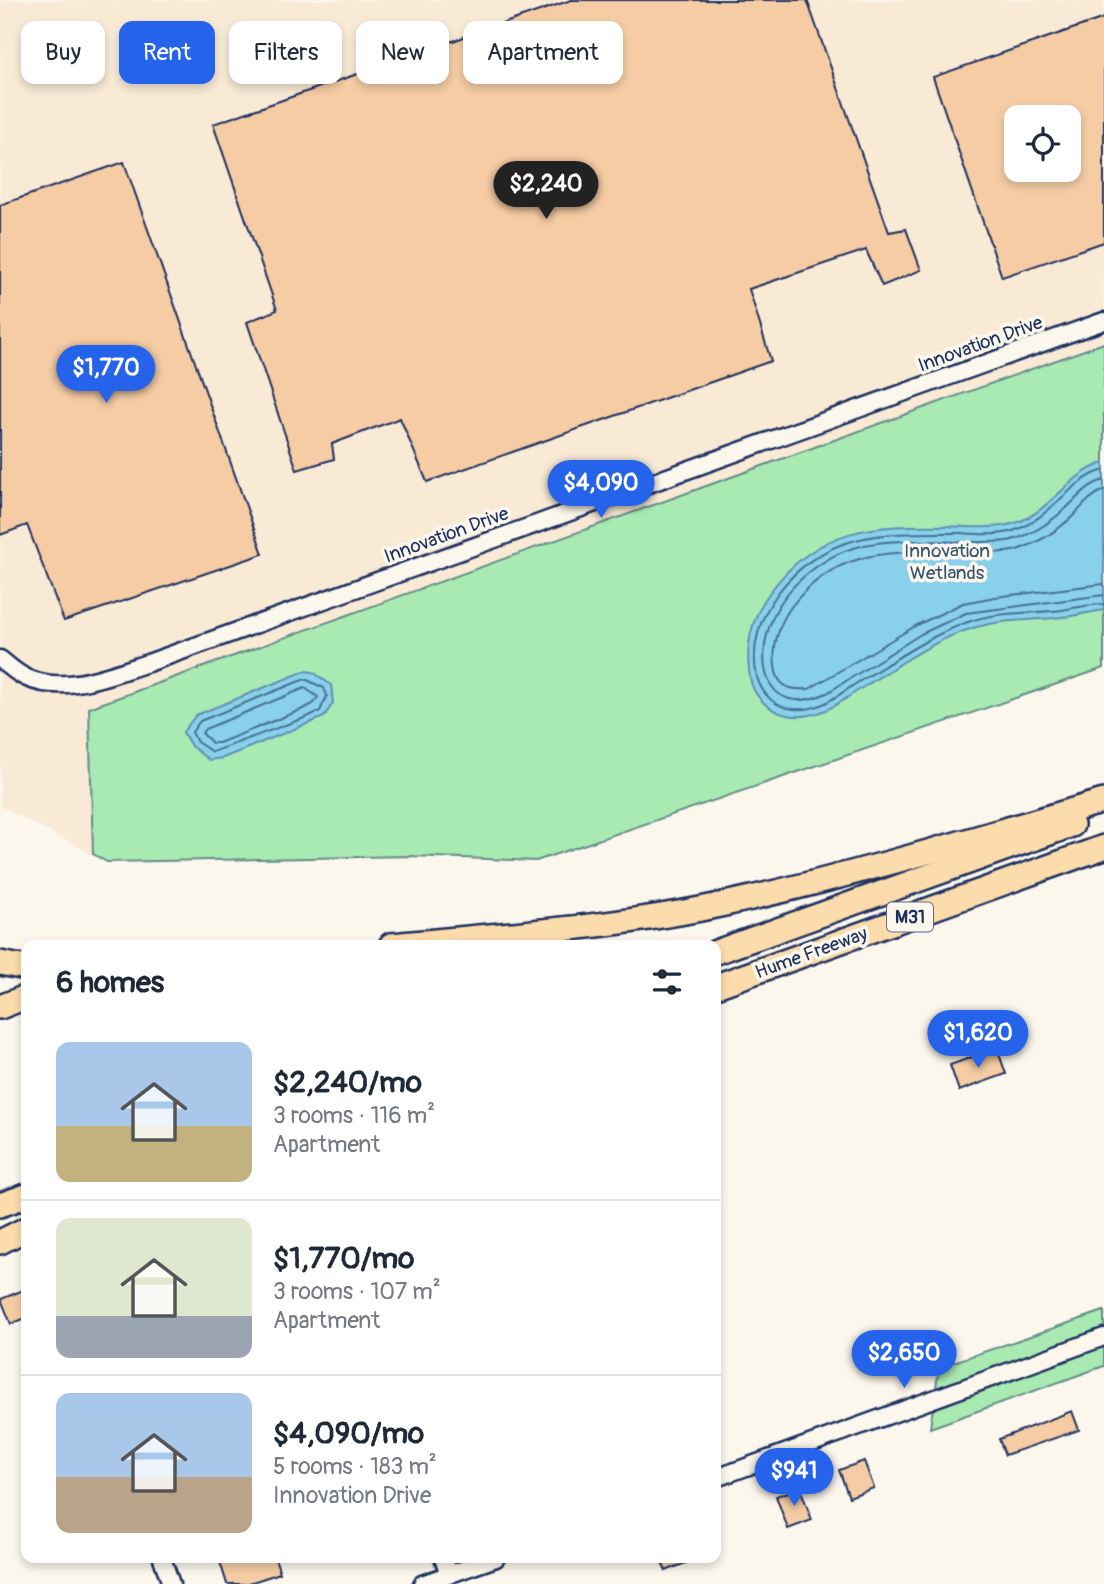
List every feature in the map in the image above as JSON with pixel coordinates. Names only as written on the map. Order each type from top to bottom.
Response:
[{"type":"highway","points":[[443,940],[589,926],[727,904],[891,862],[1104,801]]},
{"type":"highway","name":"Hume Freeway","points":[[721,950],[1104,814]]},
{"type":"highway","name":"Hume Freeway","points":[[721,984],[1104,847]]},
{"type":"highway","points":[[0,963],[21,967]]},
{"type":"highway","points":[[0,1007],[21,999]]},
{"type":"highway","points":[[0,1205],[21,1198]]},
{"type":"highway","points":[[0,1240],[21,1230]]},
{"type":"street","name":"Innovation Drive","points":[[0,659],[27,678],[53,684],[85,682],[174,653],[1104,321]]},
{"type":"street","points":[[721,1476],[1104,1337]]},
{"type":"street","points":[[164,1563],[171,1584]]},
{"type":"street","points":[[445,1563],[449,1575]]},
{"type":"street","points":[[422,1584],[482,1563]]},
{"type":"shaded area","points":[[0,0],[1104,0],[1104,668],[536,861],[410,856],[107,862],[0,806]]},
{"type":"green space","name":"Innovation Wetlands","points":[[1104,343],[1104,668],[536,861],[410,856],[107,862],[93,854],[89,708]]},
{"type":"green space","points":[[1104,1311],[1104,1366],[930,1428],[939,1367]]},
{"type":"water","points":[[1104,463],[1104,610],[995,623],[959,633],[918,653],[840,702],[815,714],[794,716],[780,713],[767,706],[757,695],[751,682],[748,659],[753,624],[770,592],[789,570],[808,554],[828,542],[872,529],[921,526],[993,527],[1021,521],[1046,505],[1079,476]]},
{"type":"water","points":[[305,671],[313,672],[331,685],[333,703],[324,717],[223,758],[209,760],[191,746],[183,732],[196,715]]},
{"type":"building","points":[[571,0],[807,0],[889,232],[906,229],[921,270],[882,286],[866,250],[749,289],[771,361],[427,482],[400,418],[332,444],[334,459],[297,470],[247,322],[277,310],[213,124],[328,84],[342,84],[342,79],[356,74],[356,84],[449,84],[449,42],[463,37],[463,84],[623,84],[623,21],[510,21]]},
{"type":"building","points":[[1104,18],[1104,242],[1002,277],[933,77]]},
{"type":"building","points":[[124,162],[263,554],[64,621],[27,525],[0,535],[0,205]]},
{"type":"building","points":[[997,1048],[1006,1074],[959,1091],[950,1065]]},
{"type":"building","points":[[21,1291],[21,1320],[11,1324],[1,1299]]},
{"type":"building","points":[[1072,1411],[1079,1430],[1005,1455],[999,1439]]},
{"type":"building","points":[[864,1461],[874,1488],[849,1497],[839,1470]]},
{"type":"building","points":[[800,1488],[812,1520],[788,1529],[776,1496]]},
{"type":"building","points":[[220,1563],[277,1563],[280,1573],[246,1584],[227,1584]]},
{"type":"building","points":[[662,1563],[686,1563],[666,1571]]}]
